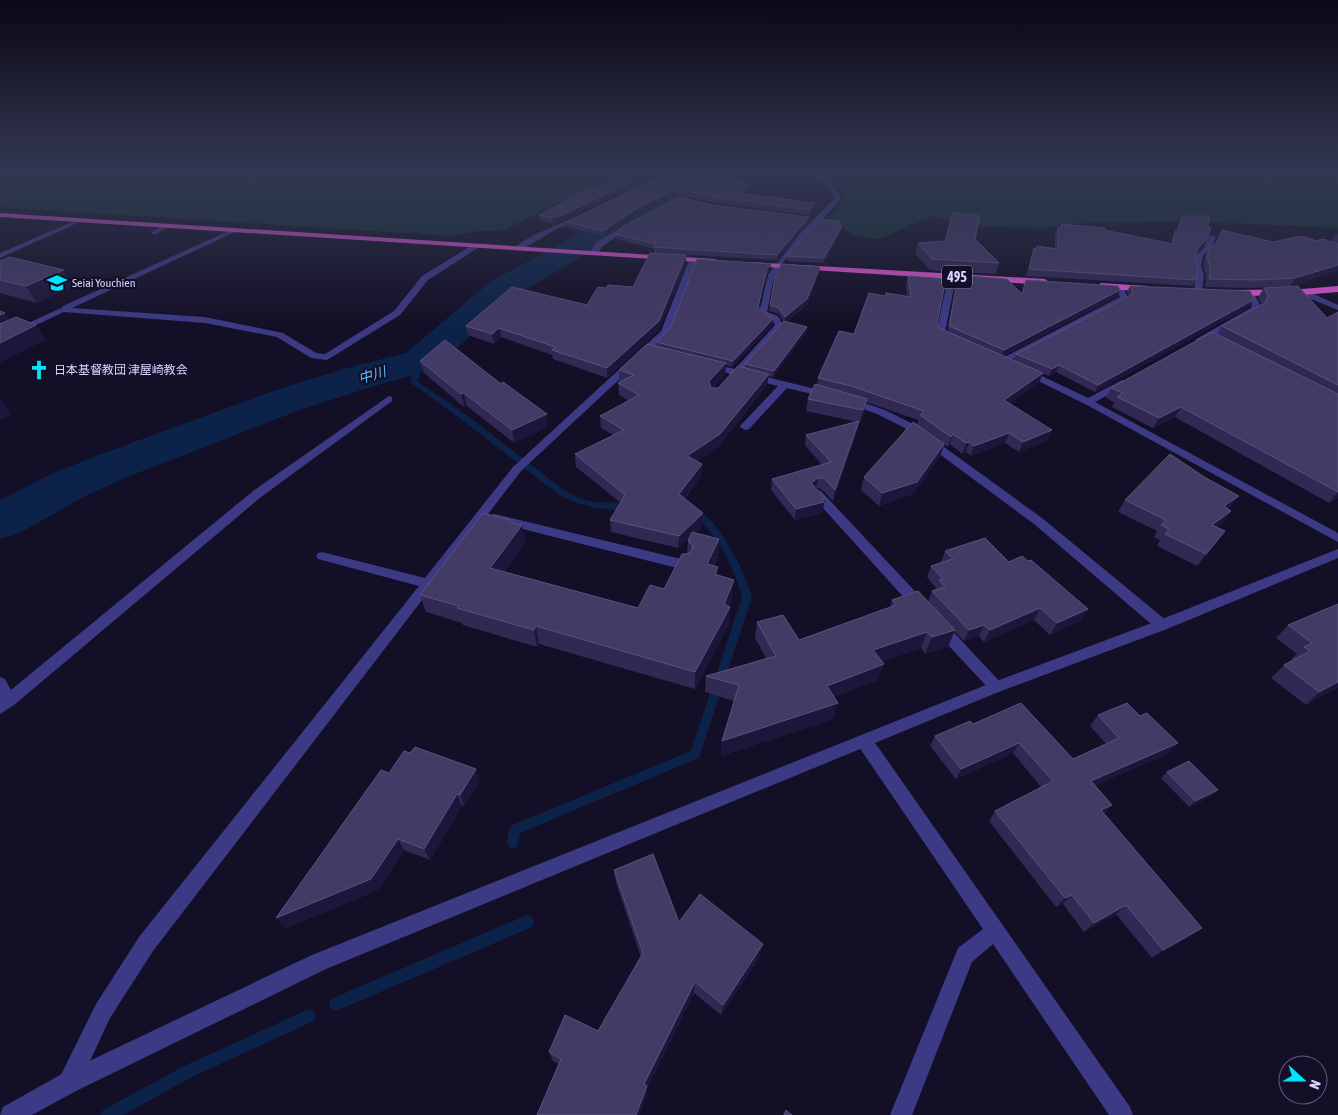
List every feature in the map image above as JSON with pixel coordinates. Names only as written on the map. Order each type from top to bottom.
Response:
[{"type":"highway","points":[[124,223],[722,262]]},
{"type":"highway","name":"495","points":[[741,263],[1053,283]]},
{"type":"highway","points":[[1091,285],[1155,290]]},
{"type":"highway","points":[[1224,293],[1302,292],[1338,289]]},
{"type":"street","points":[[0,256],[75,223]]},
{"type":"street","points":[[518,248],[556,226],[568,223]]},
{"type":"street","points":[[593,254],[606,240],[634,223]]},
{"type":"street","points":[[725,384],[779,325],[775,318],[763,313],[772,275],[803,233],[813,223]]},
{"type":"street","points":[[154,233],[166,226]]},
{"type":"street","points":[[0,339],[235,230]]},
{"type":"street","points":[[1198,292],[1200,255],[1207,249],[1212,237]]},
{"type":"street","points":[[1306,238],[1338,249]]},
{"type":"street","points":[[64,310],[205,320],[280,335],[314,356],[327,357],[397,313],[425,278],[477,246]]},
{"type":"street","points":[[68,1083],[103,1011],[146,944],[481,515],[521,465],[651,351],[666,332],[693,260]]},
{"type":"street","points":[[948,276],[950,287],[940,334],[958,342]]},
{"type":"street","points":[[1119,287],[1124,298],[1006,363],[1088,402],[1338,538]]},
{"type":"street","points":[[1302,292],[1338,308]]},
{"type":"street","points":[[1190,346],[1212,339],[1255,309],[1256,304],[1249,293]]},
{"type":"street","points":[[701,363],[845,400],[881,412],[907,425],[1038,521],[1162,625]]},
{"type":"street","points":[[1088,402],[1131,379]]},
{"type":"street","points":[[745,427],[785,384]]},
{"type":"street","points":[[0,683],[4,705],[257,494],[389,399]]},
{"type":"street","points":[[817,494],[996,687]]},
{"type":"street","points":[[481,515],[685,565]]},
{"type":"street","points":[[11,1115],[68,1083],[319,962],[865,742],[996,687],[1162,625],[1338,554]]},
{"type":"street","points":[[322,556],[427,584]]},
{"type":"street","points":[[865,742],[1122,1115]]},
{"type":"street","points":[[901,1115],[965,955],[994,931]]},
{"type":"green space","points":[[249,223],[518,223],[504,230],[478,231],[451,236]]},
{"type":"green space","points":[[821,223],[915,223],[880,239],[852,235],[841,226]]},
{"type":"green space","points":[[967,223],[1085,223],[1043,228],[982,226]]},
{"type":"green space","points":[[1224,223],[1338,223],[1338,228]]},
{"type":"building","points":[[571,223],[615,223],[603,231]]},
{"type":"building","points":[[630,223],[804,223],[777,255],[654,247],[655,244],[615,234]]},
{"type":"building","points":[[817,223],[839,223],[838,226],[842,226],[824,258],[787,256]]},
{"type":"building","points":[[950,223],[978,223],[975,239],[999,263],[932,259],[918,243],[945,241]]},
{"type":"building","points":[[1180,223],[1209,223],[1208,227],[1211,228],[1206,240],[1198,248],[1195,258],[1198,269],[1196,280],[1029,269],[1034,248],[1036,249],[1037,246],[1058,249],[1058,227],[1061,228],[1062,224],[1105,228],[1104,230],[1173,244],[1175,231],[1178,232]]},
{"type":"building","points":[[1222,230],[1273,242],[1302,236],[1316,241],[1323,239],[1338,244],[1338,265],[1295,278],[1254,280],[1209,279],[1210,268],[1207,257],[1209,249],[1217,242]]},
{"type":"building","points":[[650,253],[686,255],[659,321],[607,368],[552,350],[555,347],[499,328],[492,334],[466,326],[512,287],[587,305],[598,287],[606,288],[608,285],[633,287]]},
{"type":"building","points":[[10,257],[64,270],[26,286],[0,280],[0,261]]},
{"type":"building","points":[[697,259],[771,264],[767,269],[758,307],[773,319],[733,361],[656,342],[671,327]]},
{"type":"building","points":[[781,264],[820,267],[807,299],[785,317],[779,308],[770,305],[775,278]]},
{"type":"building","points":[[956,275],[1007,279],[1022,294],[1026,280],[1118,286],[1120,290],[1004,350],[949,326],[957,282]]},
{"type":"building","points":[[908,276],[946,279],[937,324],[939,328],[1043,373],[1004,400],[1052,430],[1023,442],[1009,433],[974,446],[953,434],[951,437],[920,415],[924,411],[851,386],[818,378],[839,331],[854,334],[869,293],[885,296],[886,293],[911,297]]},
{"type":"building","points":[[1130,286],[1250,291],[1254,298],[1098,385],[1059,365],[1052,369],[1016,354],[1131,295],[1133,291]]},
{"type":"building","points":[[1298,286],[1327,318],[1338,312],[1338,385],[1222,326],[1265,303],[1268,295],[1264,288]]},
{"type":"building","points":[[16,317],[36,325],[0,343],[0,324]]},
{"type":"building","points":[[784,321],[807,327],[774,371],[745,364]]},
{"type":"building","points":[[1212,332],[1338,394],[1338,492],[1181,407],[1159,418],[1117,397],[1123,393],[1111,388]]},
{"type":"building","points":[[445,340],[501,384],[503,382],[547,414],[512,430],[464,393],[461,394],[420,361]]},
{"type":"building","points":[[647,344],[726,363],[709,381],[711,388],[718,388],[738,366],[769,374],[720,434],[687,456],[702,464],[679,494],[703,513],[679,536],[610,520],[625,495],[575,454],[624,430],[600,416],[639,395],[618,383],[634,375],[619,370]]},
{"type":"building","points":[[815,384],[867,399],[863,410],[808,399]]},
{"type":"building","points":[[859,421],[835,490],[824,478],[818,478],[811,483],[825,499],[822,500],[824,502],[796,509],[772,479],[831,462],[806,435]]},
{"type":"building","points":[[913,422],[944,444],[917,482],[882,493],[864,477]]},
{"type":"building","points":[[1170,454],[1206,478],[1239,496],[1224,506],[1231,511],[1212,525],[1225,531],[1206,554],[1165,534],[1169,529],[1161,525],[1166,520],[1125,500]]},
{"type":"building","points":[[483,513],[522,525],[490,568],[638,608],[650,585],[664,589],[682,554],[691,552],[693,546],[688,541],[692,532],[719,539],[707,564],[718,567],[714,574],[734,580],[724,604],[730,607],[695,672],[536,626],[534,630],[457,608],[459,606],[420,595]]},
{"type":"building","points":[[985,538],[1009,562],[1022,556],[1028,561],[1031,560],[1088,609],[1057,623],[1040,608],[990,630],[984,625],[969,630],[932,591],[945,587],[939,580],[943,579],[931,566],[953,559],[945,551]]},
{"type":"building","points":[[918,591],[955,630],[932,637],[927,632],[873,650],[884,664],[827,686],[838,703],[722,741],[739,685],[706,676],[776,656],[757,622],[783,615],[799,640],[896,605],[892,600]]},
{"type":"building","points":[[1338,604],[1338,682],[1319,692],[1284,665],[1310,651],[1304,647],[1312,643],[1288,625]]},
{"type":"building","points":[[1021,703],[1073,759],[1119,738],[1098,715],[1127,703],[1140,716],[1147,713],[1178,743],[1091,781],[1112,805],[1101,810],[1202,928],[1163,950],[1126,905],[1094,923],[1072,895],[1065,898],[995,811],[1053,781],[1019,743],[961,769],[935,736],[970,721],[973,724]]},
{"type":"building","points":[[415,747],[476,769],[460,795],[457,794],[424,849],[398,839],[371,879],[276,918],[381,770],[389,773],[404,751],[410,753]]},
{"type":"building","points":[[1189,761],[1218,790],[1195,801],[1167,772]]},
{"type":"building","points":[[653,854],[679,922],[700,894],[763,944],[723,1005],[695,982],[644,1084],[647,1086],[636,1115],[537,1115],[561,1059],[549,1052],[565,1015],[598,1031],[643,953],[614,870]]},
{"type":"building","points":[[786,1110],[792,1115],[784,1115]]},
{"type":"waterway","name":"中川","points":[[0,522],[68,485],[113,466],[285,401],[357,378],[420,361],[502,289],[619,223]]},
{"type":"waterway","points":[[420,361],[421,363],[413,382],[469,421],[562,493],[578,501],[595,505],[629,506]]},
{"type":"waterway","points":[[513,843],[514,830],[695,754],[747,597],[740,575],[719,537],[702,517],[694,511]]},
{"type":"waterway","points":[[336,1004],[527,922]]},
{"type":"waterway","points":[[108,1115],[189,1071],[309,1016]]},
{"type":"place","name":"Seiai Youchien","points":[[57,283]]},
{"type":"place","name":"日本基督教団 津屋崎教会","points":[[39,370]]}]
